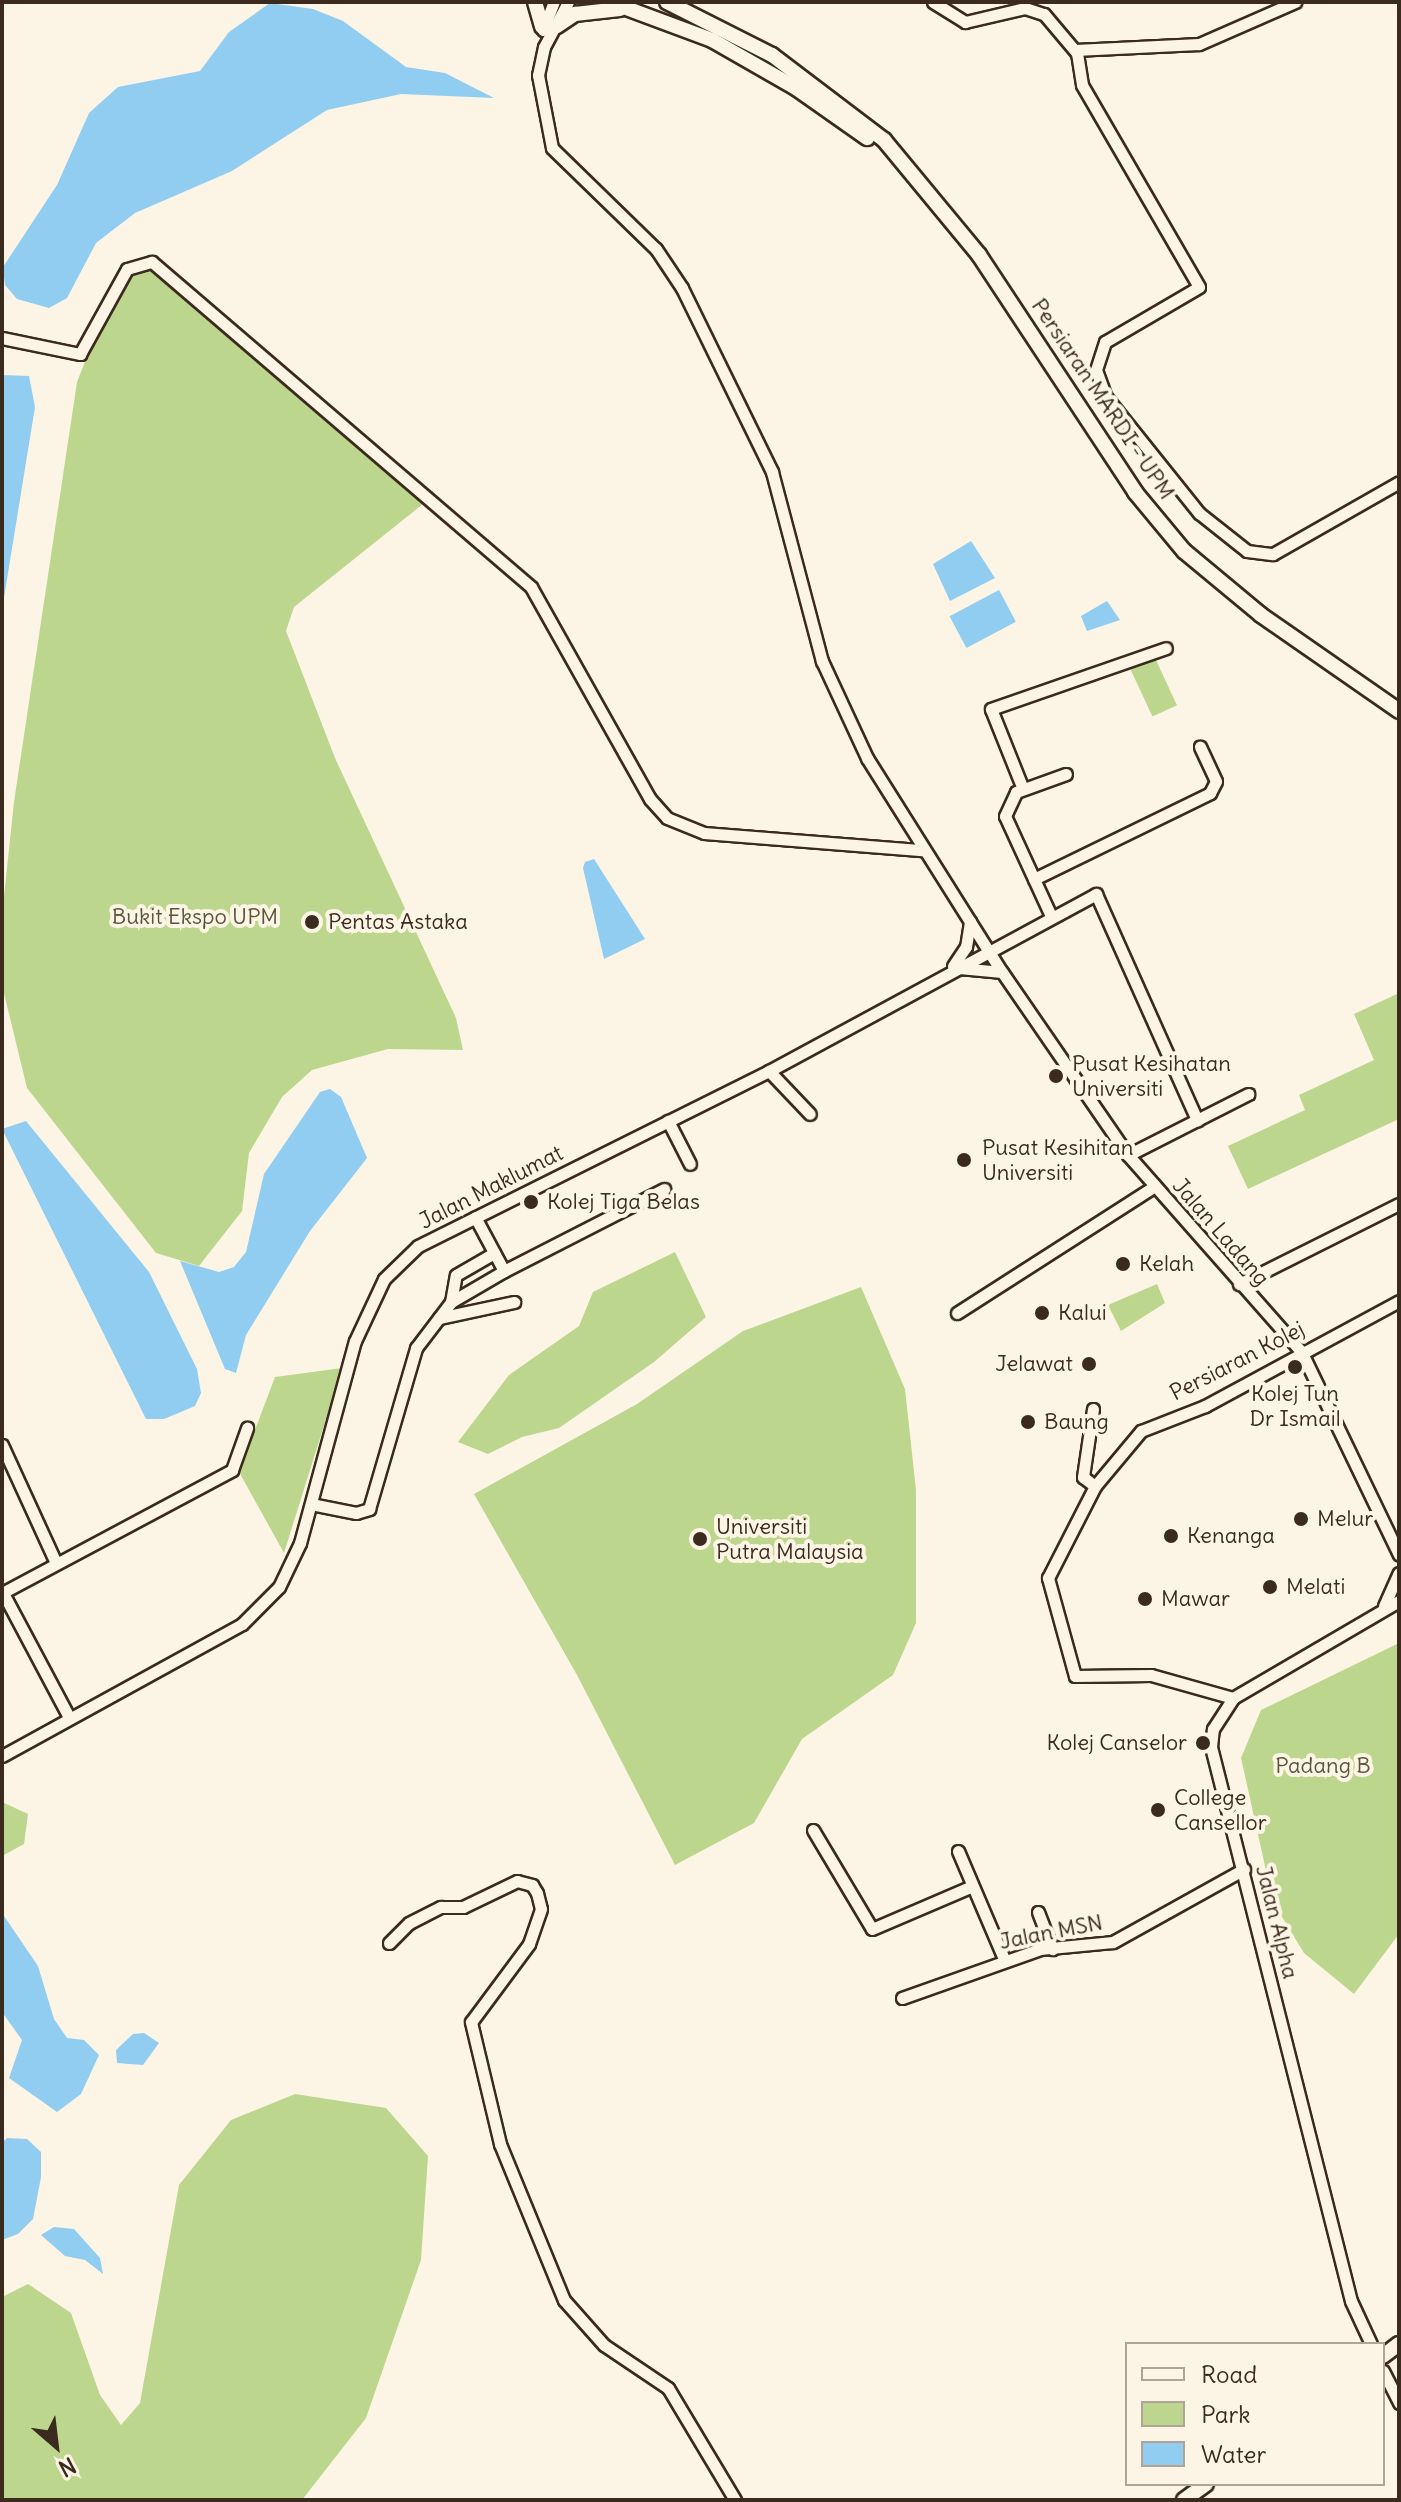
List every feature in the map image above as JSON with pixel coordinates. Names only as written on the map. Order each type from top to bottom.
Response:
[{"type":"street","points":[[535,2],[549,26]]},
{"type":"street","points":[[549,26],[554,2]]},
{"type":"street","points":[[549,26],[568,2]]},
{"type":"street","name":"Persiaran MARDI - UPM","points":[[610,2],[712,40],[796,88],[910,174]]},
{"type":"street","name":"Persiaran MARDI - UPM","points":[[667,2],[772,55],[884,140],[979,255],[1135,492],[1184,551],[1261,615],[1399,711]]},
{"type":"street","points":[[933,2],[965,22],[1031,8],[1044,14],[1076,57],[1127,167],[1199,287],[1105,342],[1096,370],[1106,397],[1199,513],[1247,551],[1273,554],[1399,482]]},
{"type":"street","points":[[1076,57],[1199,44],[1295,2]]},
{"type":"street","points":[[549,26],[596,9],[636,11]]},
{"type":"street","name":"Jalan Ladang","points":[[549,26],[538,98],[552,148],[656,249],[682,288],[772,472],[831,684],[867,758],[922,850],[1002,972],[1128,1155],[1301,1351],[1399,1555]]},
{"type":"street","points":[[2,338],[80,354],[127,269],[152,262],[531,587],[650,799],[667,818],[704,833],[922,850]]},
{"type":"street","points":[[1023,789],[991,709],[1166,648]]},
{"type":"street","points":[[1034,879],[1210,793],[1216,781],[1200,747]]},
{"type":"street","points":[[1051,916],[1005,816],[1006,803],[1023,789],[1066,774]]},
{"type":"street","name":"Jalan Maklumat","points":[[2,1756],[68,1715],[242,1624],[289,1570],[311,1504],[355,1341],[384,1279],[418,1246],[769,1071],[950,969],[1096,894],[1197,1120]]},
{"type":"street","points":[[950,969],[966,947],[970,921]]},
{"type":"street","points":[[950,969],[1002,972]]},
{"type":"street","points":[[769,1071],[810,1114]]},
{"type":"street","points":[[1128,1155],[1248,1094]]},
{"type":"street","points":[[668,1121],[690,1164]]},
{"type":"street","points":[[957,1313],[1155,1186]]},
{"type":"street","points":[[311,1504],[356,1513],[369,1509],[416,1348],[451,1302],[504,1271],[664,1189]]},
{"type":"street","points":[[1239,1284],[1399,1204]]},
{"type":"street","points":[[475,1217],[504,1271]]},
{"type":"street","points":[[451,1302],[456,1275],[494,1253]]},
{"type":"street","name":"Persiaran Kolej","points":[[1233,1698],[1151,1675],[1075,1676],[1048,1578],[1095,1486],[1141,1431],[1205,1406],[1301,1351],[1399,1301]]},
{"type":"street","points":[[439,1318],[514,1302]]},
{"type":"street","points":[[1093,1409],[1083,1477],[1095,1486]]},
{"type":"street","points":[[68,1715],[2,1593],[232,1470],[247,1428]]},
{"type":"street","points":[[2,1445],[56,1563]]},
{"type":"street","points":[[1381,1610],[1399,1573]]},
{"type":"street","name":"Jalan Alpha","points":[[1370,2342],[1351,2301],[1211,1747],[1213,1729],[1233,1698],[1399,1601]]},
{"type":"street","points":[[813,1830],[872,1929],[970,1887]]},
{"type":"street","points":[[958,1851],[970,1887],[1004,1959]]},
{"type":"street","name":"Jalan MSN","points":[[902,1998],[1004,1959],[1052,1949],[1113,1942],[1244,1869]]},
{"type":"street","points":[[389,1943],[409,1923],[441,1907],[463,1907],[517,1881],[532,1885],[537,1893],[541,1909],[529,1944],[471,2022],[500,2144],[564,2300],[604,2345],[668,2388],[735,2500]]},
{"type":"street","points":[[1038,1912],[1052,1949]]},
{"type":"street","points":[[1385,2375],[1399,2403]]},
{"type":"street","points":[[1184,2500],[1203,2486]]},
{"type":"green space","name":"Bukit Ekspo UPM","points":[[150,256],[188,282],[423,504],[294,607],[286,631],[335,758],[456,1018],[463,1050],[388,1049],[312,1070],[282,1097],[249,1153],[242,1211],[199,1266],[156,1253],[27,1088],[2,985],[2,915],[14,802],[77,382],[123,265]]},
{"type":"green space","points":[[1155,658],[1177,705],[1153,717],[1131,669]]},
{"type":"green space","points":[[1399,993],[1399,1119],[1248,1189],[1228,1146],[1305,1110],[1299,1095],[1374,1060],[1354,1014]]},
{"type":"green space","points":[[675,1252],[706,1317],[654,1362],[559,1428],[522,1437],[488,1454],[458,1442],[509,1375],[579,1326],[593,1292]]},
{"type":"green space","points":[[1157,1284],[1165,1303],[1121,1331],[1108,1305]]},
{"type":"green space","points":[[861,1287],[905,1389],[916,1490],[916,1623],[893,1675],[802,1739],[754,1823],[675,1865],[577,1675],[474,1494],[637,1404],[743,1331]]},
{"type":"green space","points":[[342,1368],[284,1553],[239,1472],[275,1377]]},
{"type":"green space","name":"Padang B","points":[[1399,1643],[1399,1934],[1354,1994],[1304,1953],[1273,1902],[1241,1758],[1261,1710]]},
{"type":"green space","points":[[2,1802],[28,1814],[24,1844],[2,1856]]},
{"type":"green space","points":[[295,2094],[386,2108],[428,2156],[421,2260],[366,2418],[302,2500],[2,2500],[2,2297],[28,2284],[71,2313],[100,2395],[121,2425],[140,2403],[179,2185],[231,2120]]},
{"type":"water","points":[[270,3],[313,9],[343,21],[406,67],[445,73],[494,98],[401,94],[327,110],[232,171],[135,213],[96,243],[67,298],[49,308],[17,299],[5,285],[3,267],[57,185],[89,113],[118,87],[200,71],[229,32]]},
{"type":"water","points":[[2,375],[29,376],[35,407],[2,610]]},
{"type":"water","points":[[971,541],[995,578],[950,601],[933,564]]},
{"type":"water","points":[[999,590],[1016,622],[966,648],[950,616]]},
{"type":"water","points":[[1107,601],[1120,620],[1087,631],[1081,616]]},
{"type":"water","points":[[594,859],[645,939],[604,959],[583,868],[585,862]]},
{"type":"water","points":[[330,1089],[341,1097],[367,1158],[310,1231],[246,1335],[236,1373],[225,1369],[180,1261],[219,1272],[234,1267],[246,1252],[264,1174],[320,1092]]},
{"type":"water","points":[[26,1121],[149,1272],[197,1369],[201,1393],[195,1406],[164,1419],[146,1419],[2,1129]]},
{"type":"water","points":[[2,1913],[38,1966],[54,2019],[67,2038],[84,2040],[99,2055],[81,2094],[57,2112],[9,2078],[22,2040],[2,2012]]},
{"type":"water","points":[[144,2033],[159,2043],[143,2065],[117,2063],[116,2050],[133,2034]]},
{"type":"water","points":[[7,2138],[27,2139],[41,2152],[41,2177],[33,2219],[18,2234],[2,2240],[2,2143]]},
{"type":"water","points":[[54,2227],[74,2229],[100,2258],[103,2274],[85,2260],[65,2256],[41,2235]]},
{"type":"place","name":"Pentas Astaka","points":[[312,922]]},
{"type":"place","name":"Pusat Kesihatan Universiti","points":[[1056,1076]]},
{"type":"place","name":"Pusat Kesihitan Universiti","points":[[964,1160]]},
{"type":"place","name":"Kolej Tiga Belas","points":[[531,1202]]},
{"type":"place","name":"Kelah","points":[[1123,1264]]},
{"type":"place","name":"Kalui","points":[[1042,1313]]},
{"type":"place","name":"Jelawat","points":[[1089,1364]]},
{"type":"place","name":"Kolej Tun Dr Ismail","points":[[1295,1367]]},
{"type":"place","name":"Baung","points":[[1028,1422]]},
{"type":"place","name":"Melur","points":[[1301,1519]]},
{"type":"place","name":"Kenanga","points":[[1171,1536]]},
{"type":"place","name":"Universiti Putra Malaysia","points":[[700,1539]]},
{"type":"place","name":"Melati","points":[[1270,1587]]},
{"type":"place","name":"Mawar","points":[[1145,1599]]},
{"type":"place","name":"Kolej Canselor","points":[[1203,1743]]},
{"type":"place","name":"College Cansellor","points":[[1158,1810]]}]
